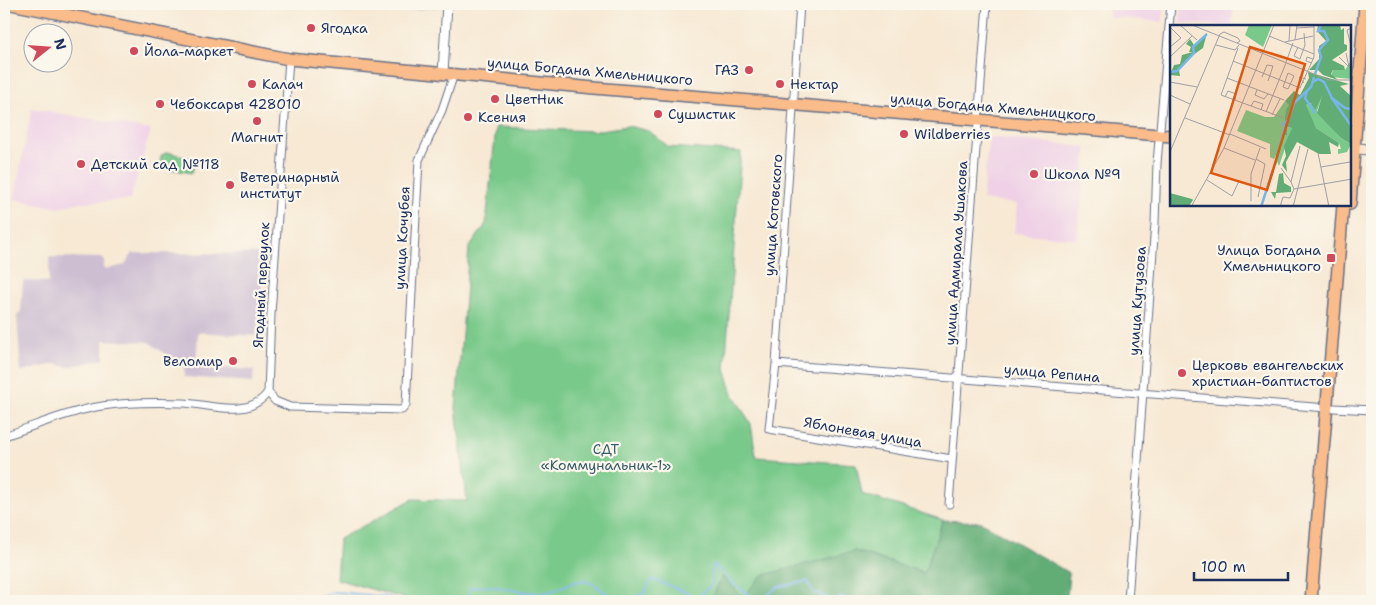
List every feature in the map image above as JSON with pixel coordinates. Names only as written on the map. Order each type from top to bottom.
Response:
[{"type":"main road","name":"улица Богдана Хмельницкого","points":[[11,4],[289,59],[793,105],[1166,136]]},
{"type":"main road","points":[[1351,98],[1358,4]]},
{"type":"main road","points":[[1351,176],[1365,4]]},
{"type":"main road","points":[[1352,148],[1372,150]]},
{"type":"main road","points":[[1318,601],[1343,206]]},
{"type":"main road","points":[[1311,601],[1350,206]]},
{"type":"street","points":[[447,4],[448,73]]},
{"type":"street","name":"улица Котовского","points":[[769,429],[776,364],[800,4]]},
{"type":"street","name":"улица Адмирала Ушакова","points":[[950,504],[987,4]]},
{"type":"street","name":"улица Кутузова","points":[[1170,25],[1171,4]]},
{"type":"street","name":"улица Кутузова","points":[[1128,601],[1142,393],[1166,136],[1170,30]]},
{"type":"street","name":"Ягодный переулок","points":[[268,392],[271,314],[289,59]]},
{"type":"street","name":"улица Кочубея","points":[[268,392],[274,401],[290,407],[402,410],[406,405],[419,160],[442,110],[448,73]]},
{"type":"street","name":"улица Репина","points":[[776,364],[1372,410]]},
{"type":"street","points":[[4,436],[79,411],[99,407],[148,402],[197,404],[235,409],[261,402],[268,392]]},
{"type":"street","name":"Яблоневая улица","points":[[769,429],[952,459]]},
{"type":"shaded area","points":[[406,4],[440,4],[440,7],[406,11]]},
{"type":"shaded area","points":[[1109,4],[1164,4],[1163,22],[1109,17]]},
{"type":"shaded area","points":[[1181,4],[1234,4],[1232,25],[1180,23]]},
{"type":"shaded area","name":"Детский сад №118","points":[[32,108],[151,130],[130,200],[76,203],[59,208],[14,199]]},
{"type":"shaded area","name":"Школа №9","points":[[989,137],[1087,147],[1077,239],[1014,233],[1017,204],[982,200]]},
{"type":"shaded area","points":[[133,253],[266,254],[256,336],[198,332],[196,366],[254,370],[253,382],[184,377],[184,363],[172,359],[149,342],[104,340],[104,359],[69,367],[54,364],[21,372],[17,316],[21,311],[23,281],[49,282],[49,257],[104,258],[104,270],[125,265]]},
{"type":"green space","name":"СДТ «Коммунальник-1»","points":[[628,126],[649,131],[669,147],[741,152],[725,369],[733,394],[751,424],[756,457],[856,464],[862,494],[943,520],[924,573],[855,551],[743,597],[645,601],[413,601],[336,579],[339,539],[413,499],[467,501],[456,408],[469,248],[486,224],[496,127],[593,131]]},
{"type":"green space","points":[[168,152],[195,160],[192,173],[164,168],[160,160],[162,155]]},
{"type":"green space","points":[[943,520],[981,522],[1069,573],[1067,597],[1058,601],[645,601],[713,597],[722,576],[743,597],[761,576],[855,551],[924,573]]},
{"type":"waterway","points":[[466,601],[470,588],[491,587],[537,593],[552,591],[579,581],[596,585],[611,596],[628,598],[644,594],[652,579],[697,597],[711,586],[713,564],[735,585],[758,601]]},
{"type":"waterway","points":[[761,601],[777,587],[808,581],[813,592],[833,600],[844,597],[846,601]]},
{"type":"waterway","points":[[302,601],[335,592],[388,597],[398,601]]},
{"type":"place","name":"Ягодка","points":[[311,28]]},
{"type":"place","name":"Йола-маркет","points":[[134,51]]},
{"type":"place","name":"ГАЗ","points":[[749,70]]},
{"type":"place","name":"Калач","points":[[252,84]]},
{"type":"place","name":"Нектар","points":[[780,84]]},
{"type":"place","name":"ЦветНик","points":[[495,99]]},
{"type":"place","name":"Чебоксары 428010","points":[[160,104]]},
{"type":"place","name":"Сушистик","points":[[658,114]]},
{"type":"place","name":"Ксения","points":[[468,117]]},
{"type":"place","name":"Магнит","points":[[257,121]]},
{"type":"place","name":"Wildberries","points":[[904,134]]},
{"type":"place","name":"Детский сад №118","points":[[81,164]]},
{"type":"place","name":"Школа №9","points":[[1034,174]]},
{"type":"place","name":"Ветеринарный институт","points":[[230,185]]},
{"type":"place","name":"Улица Богдана Хмельницкого","points":[[1331,258]]},
{"type":"place","name":"Веломир","points":[[233,361]]},
{"type":"place","name":"Церковь евангельских христиан-баптистов","points":[[1182,373]]}]
